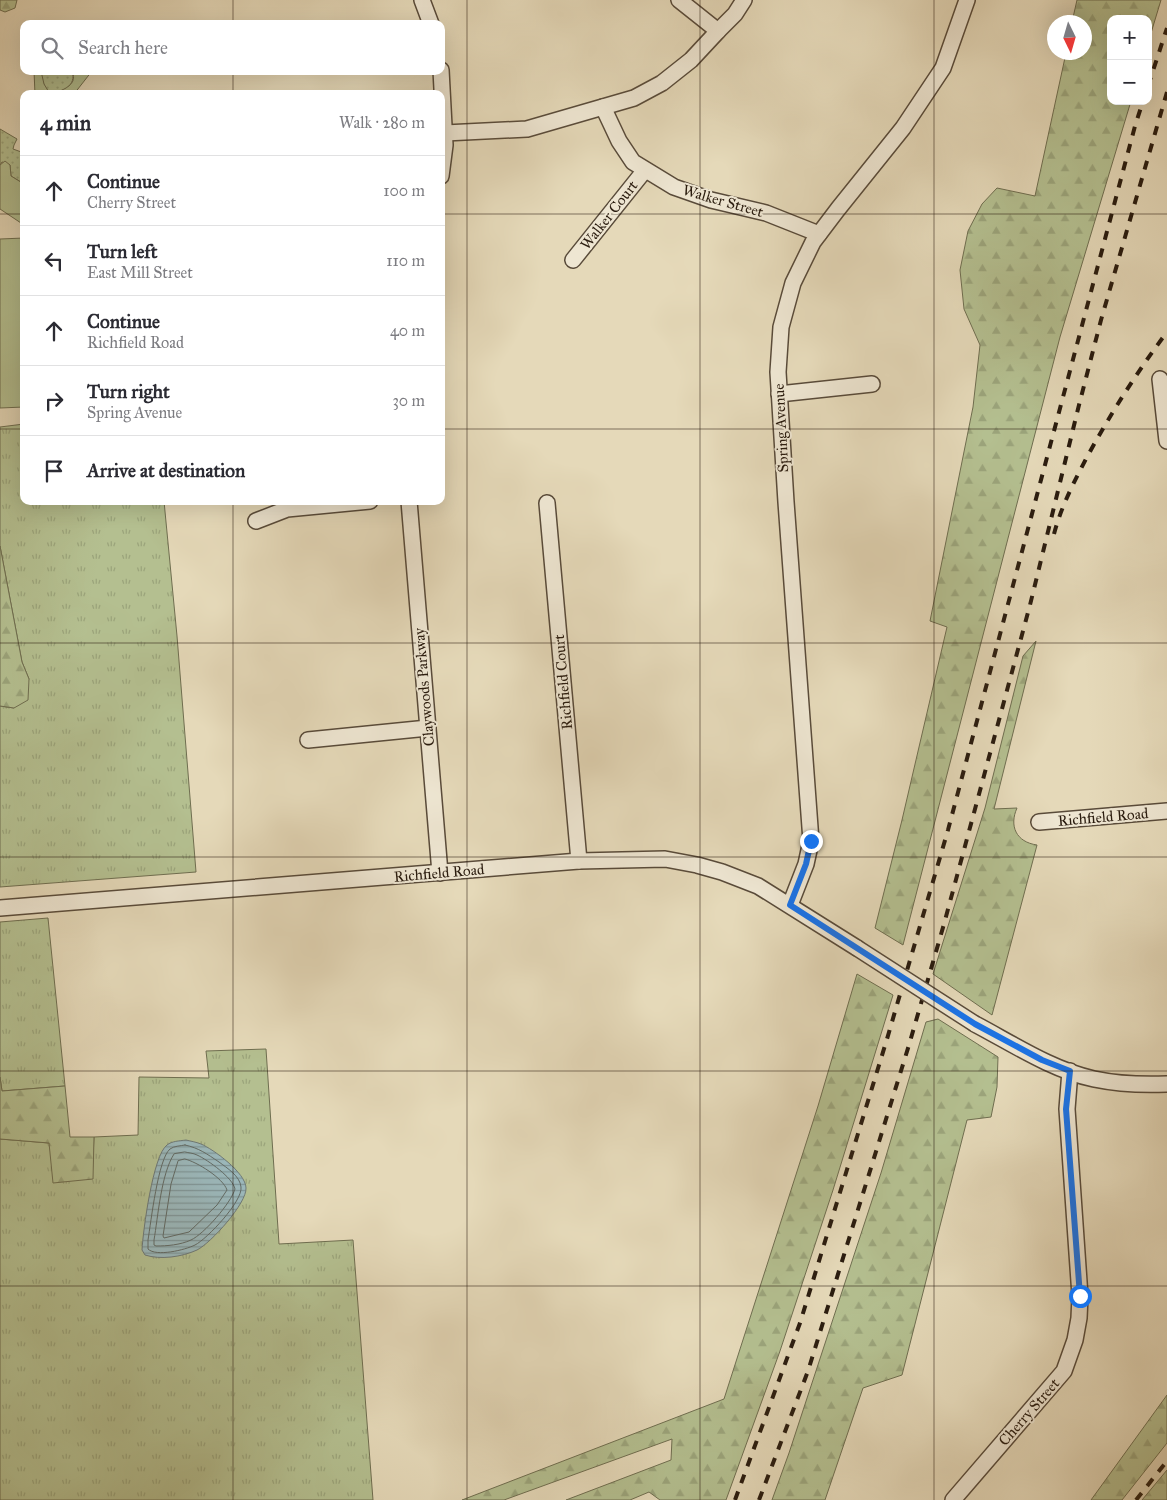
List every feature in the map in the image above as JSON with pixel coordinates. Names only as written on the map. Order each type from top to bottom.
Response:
[{"type":"street","points":[[422,0],[430,20]]},
{"type":"street","points":[[679,0],[718,31]]},
{"type":"street","points":[[445,145],[445,133],[527,130],[634,98],[662,83],[691,60],[735,14],[744,0]]},
{"type":"street","name":"Spring Avenue","points":[[790,905],[806,864],[811,841],[779,394],[778,372],[782,327],[793,283],[813,242],[903,128],[943,68],[967,0]]},
{"type":"street","points":[[441,75],[442,90]]},
{"type":"street","name":"Walker Street","points":[[603,107],[619,141],[633,162],[645,170],[674,187],[711,200],[766,213],[819,234]]},
{"type":"street","name":"Walker Court","points":[[573,260],[645,170]]},
{"type":"street","points":[[1160,379],[1167,441]]},
{"type":"street","points":[[779,394],[872,384]]},
{"type":"street","name":"Richfield Court","points":[[547,503],[579,861]]},
{"type":"street","points":[[256,521],[287,509],[328,505]]},
{"type":"street","name":"Claywoods Parkway","points":[[409,505],[440,873]]},
{"type":"street","points":[[308,740],[428,728]]},
{"type":"street","name":"Richfield Road","points":[[1038,822],[1167,811]]},
{"type":"street","name":"Richfield Road","points":[[0,908],[579,861],[665,858],[722,872],[758,886],[975,1024],[1042,1060],[1093,1079],[1124,1084],[1167,1084]]},
{"type":"street","name":"Cherry Street","points":[[953,1500],[1064,1371],[1075,1340],[1080,1296],[1066,1109],[1070,1071]]},
{"type":"green space","points":[[0,0],[17,0],[15,8],[5,12],[0,10]]},
{"type":"green space","points":[[1077,0],[1161,0],[1152,30],[1152,15],[1107,15],[1107,105],[1130,105],[1060,337],[903,945],[875,928],[947,627],[930,621],[973,407],[980,345],[964,309],[960,270],[968,231],[982,204],[997,188],[1035,196],[1064,60],[1092,60],[1092,15],[1074,15]]},
{"type":"green space","points":[[34,75],[42,75],[48,90],[35,90]]},
{"type":"green space","points":[[42,75],[73,76],[72,81],[64,90],[47,90]]},
{"type":"green space","points":[[73,75],[89,75],[77,90],[62,90],[69,86],[74,78]]},
{"type":"green space","points":[[0,129],[17,139],[13,149],[20,152],[20,182],[11,176],[10,165],[2,162],[0,165]]},
{"type":"green space","points":[[5,161],[10,165],[11,176],[20,182],[20,222],[0,209],[0,165]]},
{"type":"green space","points":[[20,238],[20,407],[0,408],[0,239]]},
{"type":"green space","points":[[20,424],[20,505],[164,505],[196,872],[0,887],[0,706],[14,708],[29,679],[22,662],[0,546],[0,427]]},
{"type":"green space","points":[[0,546],[22,662],[29,679],[28,700],[14,708],[0,706]]},
{"type":"green space","points":[[1036,641],[994,809],[1017,808],[1014,821],[1016,832],[1019,837],[1037,845],[992,1015],[933,974],[985,808],[1023,656]]},
{"type":"green space","points":[[48,918],[65,1086],[2,1091],[0,1077],[0,922]]},
{"type":"green space","points":[[857,974],[893,995],[833,1190],[780,1351],[726,1500],[660,1500],[649,1492],[630,1500],[566,1500],[671,1460],[672,1439],[504,1500],[462,1500],[724,1399],[818,1106]]},
{"type":"green space","points":[[938,1019],[998,1057],[997,1087],[991,1117],[967,1120],[902,1375],[863,1388],[825,1500],[772,1500],[881,1173],[926,1022]]},
{"type":"green space","points":[[266,1049],[279,1244],[353,1240],[373,1500],[0,1500],[0,1139],[49,1143],[92,1179],[94,1137],[138,1135],[139,1077],[209,1078],[206,1051]]},
{"type":"green space","points":[[0,1077],[2,1091],[65,1086],[70,1137],[94,1137],[93,1179],[53,1183],[49,1143],[0,1139]]},
{"type":"green space","points":[[1167,1395],[1167,1443],[1122,1500],[1091,1500]]},
{"type":"green space","points":[[1167,1470],[1167,1500],[1142,1500]]},
{"type":"water","points":[[186,1140],[199,1143],[228,1162],[245,1182],[245,1195],[227,1222],[211,1239],[197,1250],[171,1257],[151,1257],[145,1255],[142,1250],[144,1227],[157,1163],[167,1145]]},
{"type":"railway","points":[[1152,74],[1167,28]]},
{"type":"railway","points":[[759,1500],[808,1371],[909,1045],[944,924],[1030,605],[1101,320],[1167,92]]},
{"type":"railway","points":[[735,1500],[800,1323],[887,1039],[948,830],[1142,105]]},
{"type":"railway","points":[[1054,534],[1060,514],[1082,466],[1115,409],[1167,332]]},
{"type":"railway","points":[[1136,1500],[1167,1461]]},
{"type":"route","points":[[811,841],[806,864],[790,905],[975,1024],[1042,1060],[1070,1071],[1066,1109],[1080,1296]]}]
